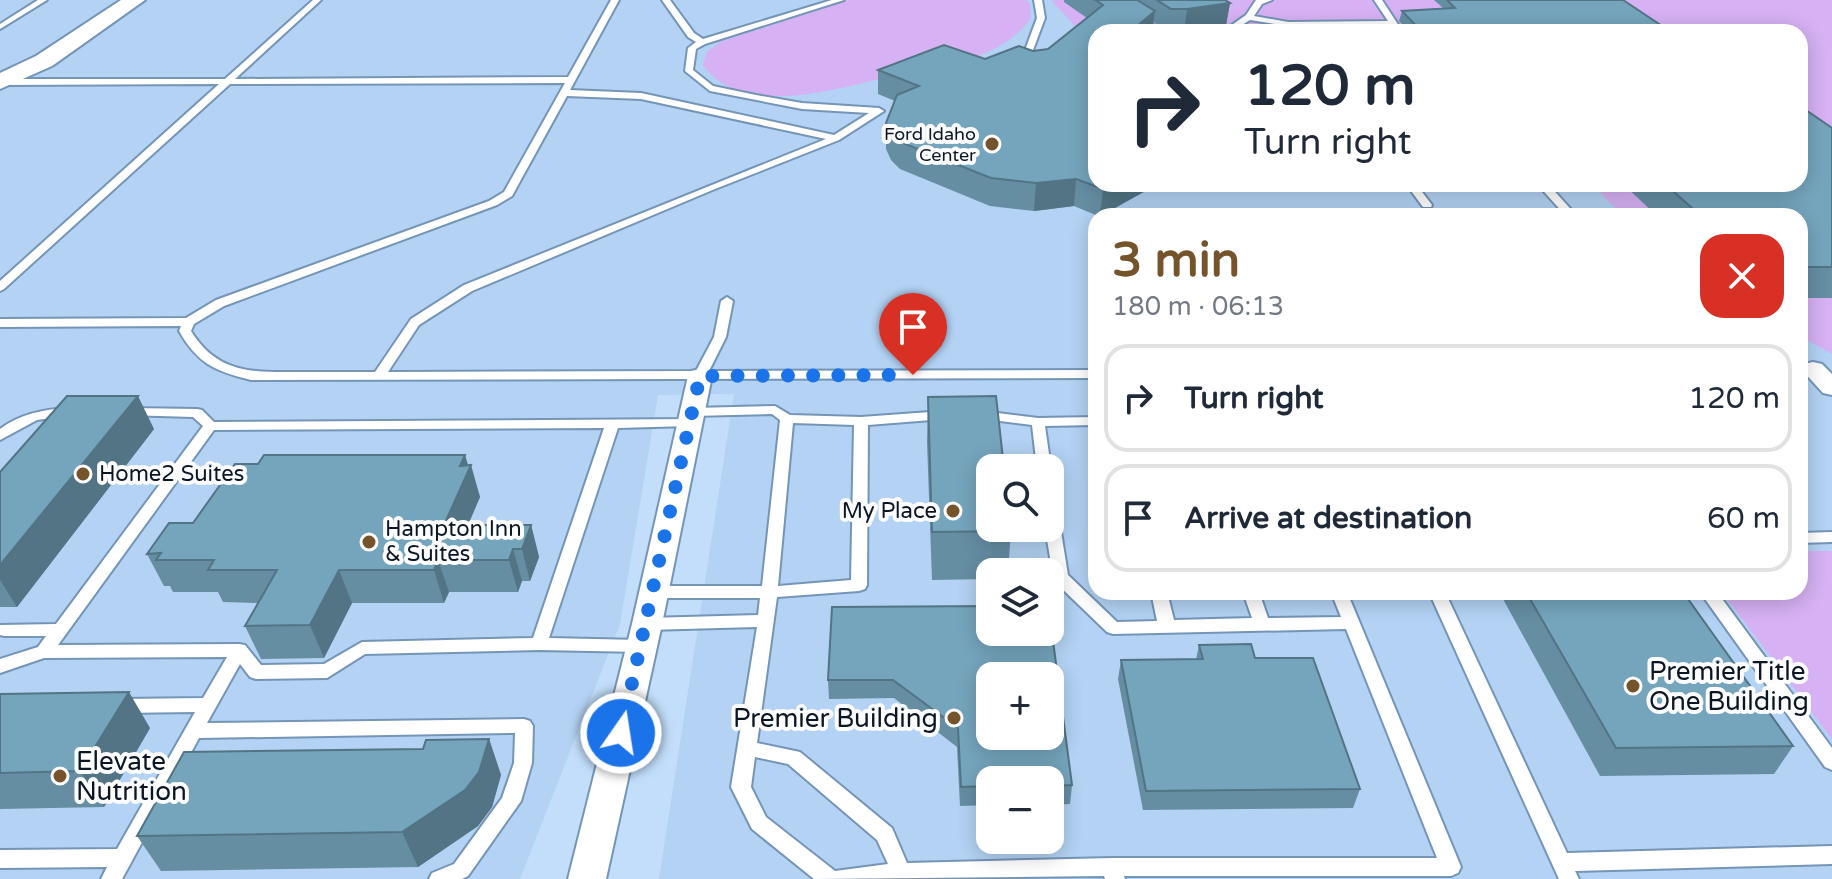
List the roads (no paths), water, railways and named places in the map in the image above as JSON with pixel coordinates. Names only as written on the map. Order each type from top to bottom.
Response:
[{"type":"main road","points":[[0,82],[16,62],[109,0]]},
{"type":"main road","points":[[0,82],[44,61],[135,0]]},
{"type":"street","points":[[1808,368],[1832,388]]},
{"type":"street","points":[[587,879],[654,592],[700,376]]},
{"type":"lane","points":[[0,27],[43,0]]},
{"type":"lane","points":[[0,287],[317,0]]},
{"type":"lane","points":[[0,323],[189,322],[220,303],[501,198],[508,194],[615,0]]},
{"type":"lane","points":[[666,0],[691,35],[702,42]]},
{"type":"lane","points":[[379,376],[415,322],[468,288],[836,138],[879,111],[802,106],[710,88],[689,71],[692,48],[702,42],[840,0]]},
{"type":"lane","points":[[1029,50],[1041,18],[1038,0]]},
{"type":"lane","points":[[1110,0],[1148,24]]},
{"type":"lane","points":[[1249,17],[1288,24],[1390,23],[1378,0]]},
{"type":"lane","points":[[1238,24],[1249,17],[1260,1]]},
{"type":"lane","points":[[0,82],[572,80]]},
{"type":"lane","points":[[566,93],[641,96],[836,138]]},
{"type":"lane","points":[[1417,192],[1427,205]]},
{"type":"lane","points":[[1550,192],[1564,208]]},
{"type":"lane","points":[[700,376],[720,337],[727,301]]},
{"type":"lane","points":[[189,322],[185,331],[197,353],[222,368],[251,376],[285,378],[1088,374]]},
{"type":"lane","points":[[119,412],[197,413],[210,426],[612,424],[775,410],[787,419],[861,421],[965,414],[1038,422],[1088,421]]},
{"type":"lane","points":[[0,436],[11,425],[34,417],[57,412],[88,412]]},
{"type":"lane","points":[[787,419],[766,621],[741,787],[759,823],[829,879]]},
{"type":"lane","points":[[654,592],[769,592],[859,585],[861,421]]},
{"type":"lane","points":[[1038,422],[1042,454]]},
{"type":"lane","points":[[539,644],[612,424]]},
{"type":"lane","points":[[44,652],[210,426]]},
{"type":"lane","points":[[1808,538],[1832,537]]},
{"type":"lane","points":[[1055,542],[1060,577],[1113,628],[1352,623]]},
{"type":"lane","points":[[1161,600],[1167,627]]},
{"type":"lane","points":[[1254,600],[1262,624]]},
{"type":"lane","points":[[839,879],[901,872],[1113,873],[1451,867],[1342,600]]},
{"type":"lane","points":[[1441,600],[1565,871],[1832,855]]},
{"type":"lane","points":[[1714,600],[1832,762]]},
{"type":"lane","points":[[239,650],[256,672],[327,671],[362,648],[539,644],[766,621]]},
{"type":"lane","points":[[4,630],[61,630]]},
{"type":"lane","points":[[0,666],[44,652],[239,650]]},
{"type":"lane","points":[[111,879],[239,650]]},
{"type":"lane","points":[[104,706],[208,705]]},
{"type":"lane","points":[[194,731],[524,726],[523,763],[511,801],[461,870],[439,879]]},
{"type":"lane","points":[[746,748],[793,757],[885,834],[901,872]]},
{"type":"lane","points":[[0,859],[123,858]]},
{"type":"place","name":"Ford Idaho Center","points":[[992,144]]},
{"type":"place","name":"Home2 Suites","points":[[83,474]]},
{"type":"place","name":"My Place","points":[[953,511]]},
{"type":"place","name":"Hampton Inn & Suites","points":[[369,542]]},
{"type":"place","name":"Premier Title One Building","points":[[1633,686]]},
{"type":"place","name":"Premier Building","points":[[954,718]]},
{"type":"place","name":"Elevate Nutrition","points":[[60,776]]}]
